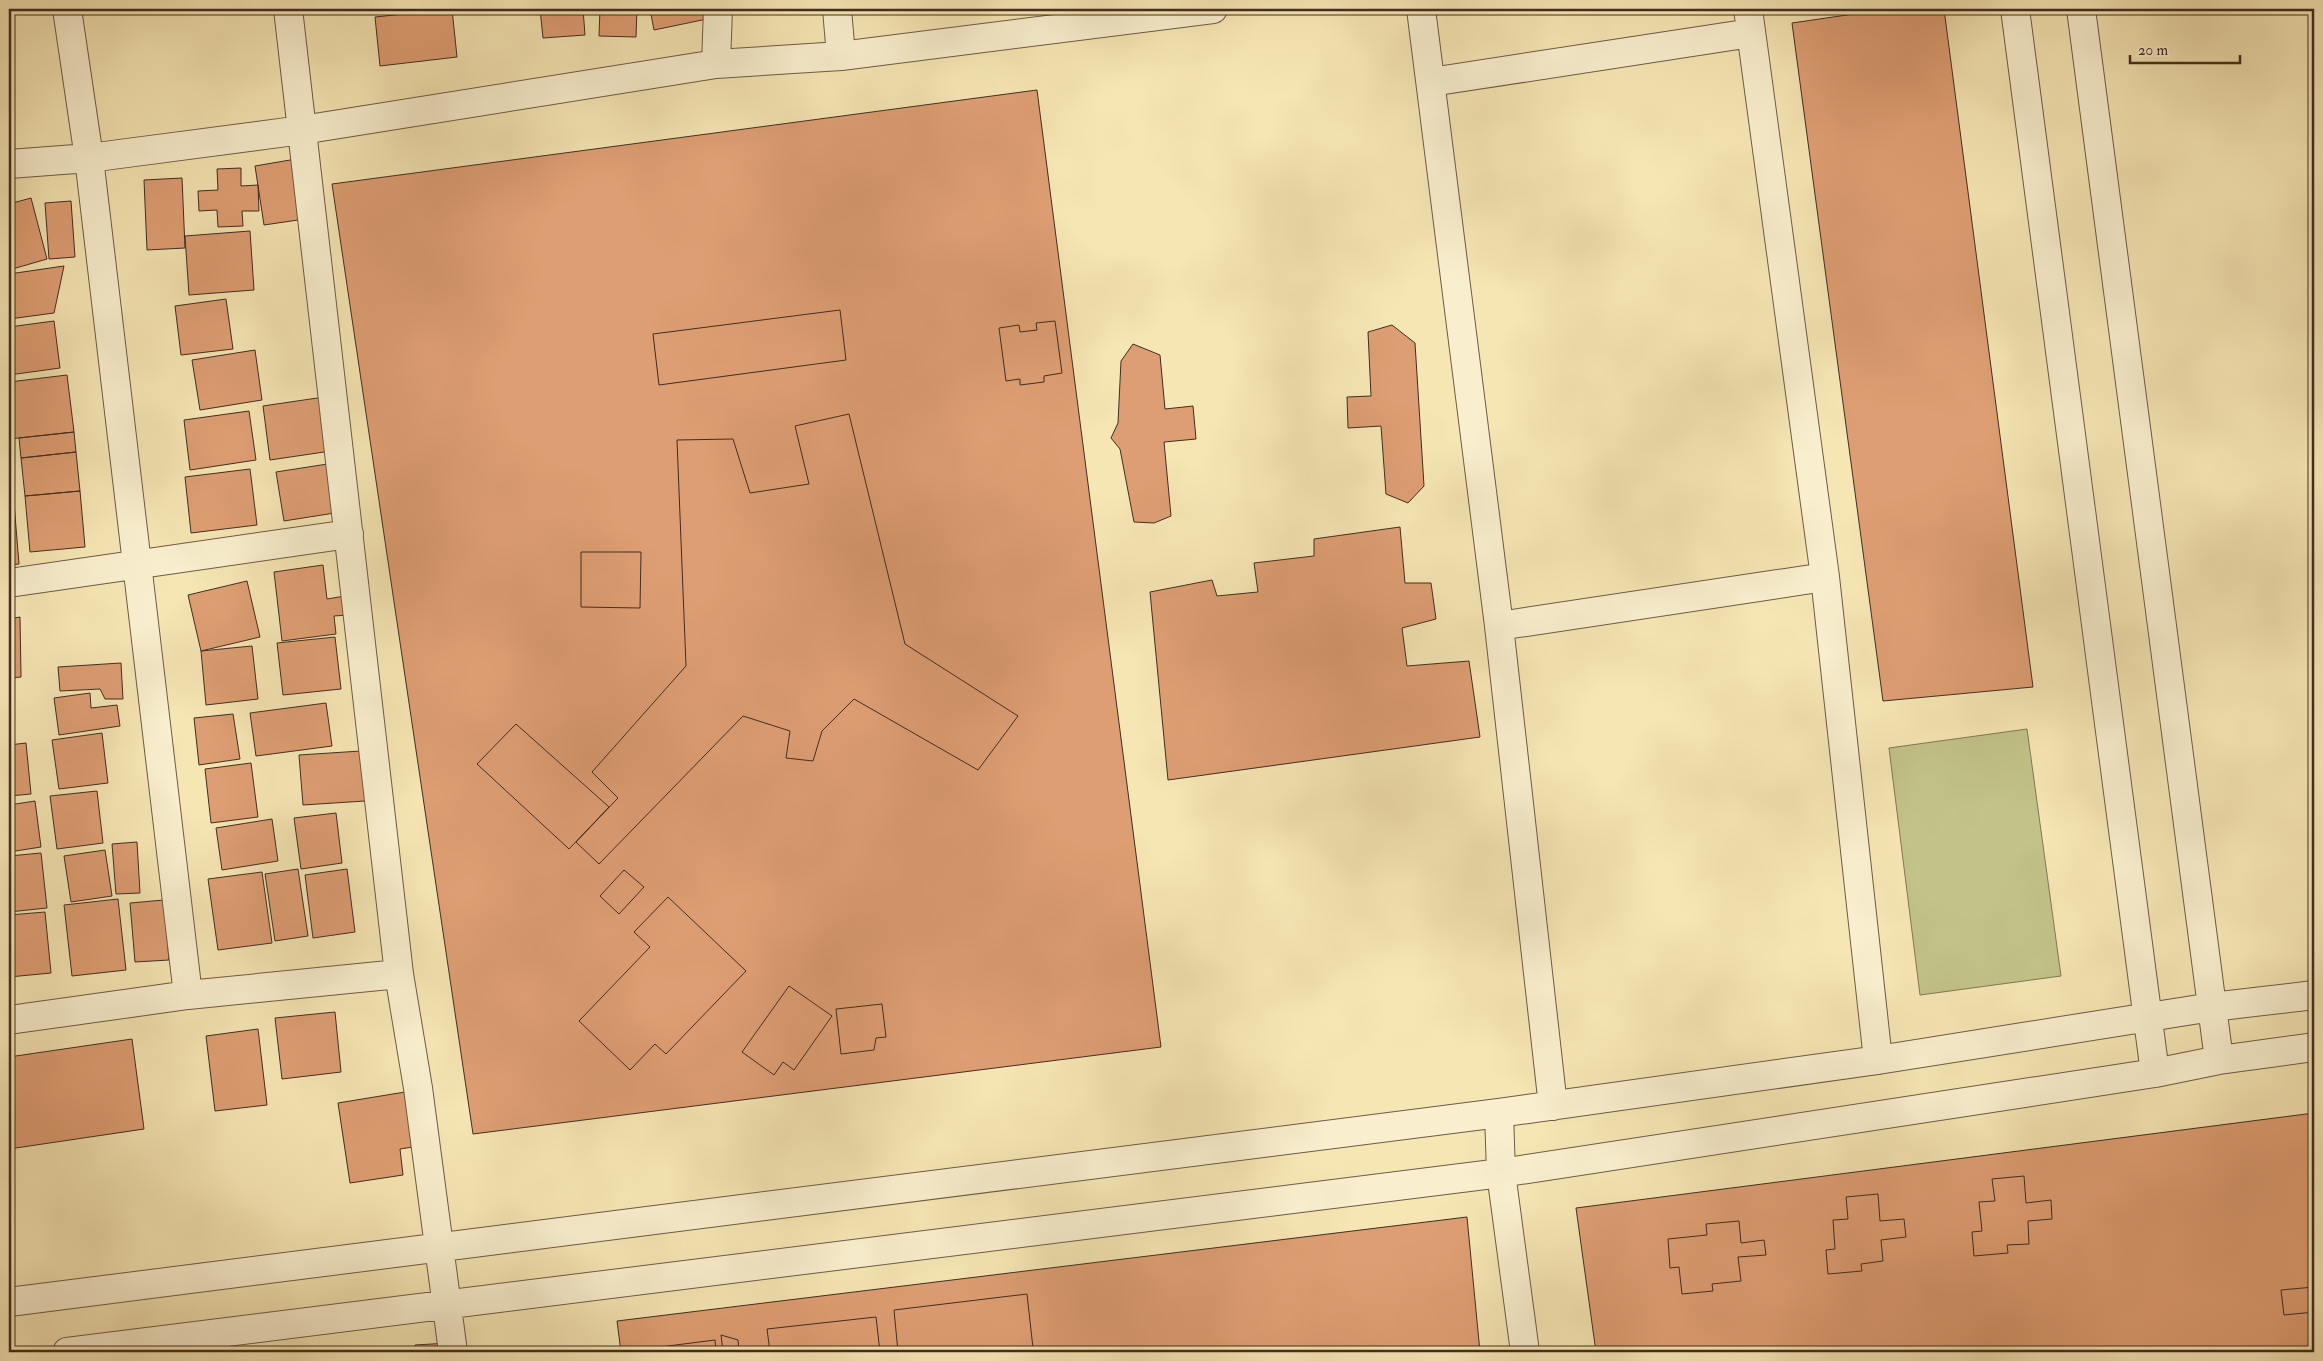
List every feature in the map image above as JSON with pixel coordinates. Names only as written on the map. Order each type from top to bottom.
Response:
[{"type":"street","points":[[67,9],[89,158],[139,564],[188,996]]},
{"type":"street","points":[[288,9],[399,974],[448,1306],[453,1352]]},
{"type":"street","points":[[716,64],[718,9]]},
{"type":"street","points":[[837,9],[841,56]]},
{"type":"street","points":[[9,164],[89,158],[302,130],[716,64],[841,56],[1213,9]]},
{"type":"street","points":[[1422,9],[1499,626],[1553,1106]]},
{"type":"street","points":[[2015,9],[2146,1019],[2155,1073]]},
{"type":"street","points":[[2081,9],[2219,1060]]},
{"type":"street","points":[[1431,82],[1750,21],[1825,577],[1878,1060]]},
{"type":"street","points":[[9,583],[349,534]]},
{"type":"street","points":[[1499,626],[1825,577]]},
{"type":"street","points":[[9,1020],[188,996],[399,974]]},
{"type":"street","points":[[9,1302],[1553,1106],[1878,1060],[2146,1019],[2212,1007],[2314,994]]},
{"type":"street","points":[[67,1352],[448,1306],[1501,1173],[2155,1073],[2219,1060],[2314,1047]]},
{"type":"street","points":[[1500,1113],[1501,1173],[1525,1352]]},
{"type":"green space","points":[[2027,729],[2061,976],[1920,995],[1889,748]]},
{"type":"building","points":[[452,9],[457,57],[380,66],[375,17]]},
{"type":"building","points":[[540,9],[583,9],[585,35],[543,38]]},
{"type":"building","points":[[600,9],[637,9],[636,37],[599,36]]},
{"type":"building","points":[[650,9],[705,9],[707,19],[654,30]]},
{"type":"building","points":[[1888,9],[1944,9],[2033,687],[1883,701],[1792,23]]},
{"type":"building","points":[[1037,90],[1161,1047],[473,1134],[332,184]]},
{"type":"building","points":[[296,159],[305,219],[264,225],[255,166]]},
{"type":"building","points":[[241,168],[241,186],[258,185],[259,211],[242,211],[243,226],[218,227],[217,210],[199,211],[198,191],[218,190],[217,169]]},
{"type":"building","points":[[182,178],[185,248],[147,250],[144,180]]},
{"type":"building","points":[[31,198],[47,259],[9,270],[9,204]]},
{"type":"building","points":[[71,201],[75,257],[49,259],[45,203]]},
{"type":"building","points":[[250,231],[254,290],[189,295],[185,236]]},
{"type":"building","points":[[64,266],[54,313],[9,319],[9,274]]},
{"type":"building","points":[[226,299],[233,349],[181,355],[175,306]]},
{"type":"building","points":[[840,310],[846,360],[659,385],[653,334]]},
{"type":"building","points":[[54,321],[60,368],[9,375],[9,327]]},
{"type":"building","points":[[1055,321],[1062,373],[1044,376],[1044,382],[1020,385],[1020,379],[1006,381],[999,328],[1019,325],[1020,332],[1037,330],[1036,323]]},
{"type":"building","points":[[1392,325],[1415,343],[1424,486],[1408,503],[1386,494],[1381,426],[1348,428],[1347,397],[1371,396],[1368,332]]},
{"type":"building","points":[[1133,344],[1160,355],[1165,409],[1193,406],[1196,439],[1164,442],[1171,516],[1154,523],[1134,522],[1120,449],[1111,438],[1118,423],[1121,361]]},
{"type":"building","points":[[255,350],[262,400],[200,410],[192,360]]},
{"type":"building","points":[[67,375],[74,432],[9,439],[9,382]]},
{"type":"building","points":[[324,397],[331,451],[270,460],[263,406]]},
{"type":"building","points":[[249,411],[256,460],[190,470],[184,420]]},
{"type":"building","points":[[849,414],[905,644],[1018,716],[978,770],[854,699],[822,731],[813,761],[786,758],[790,731],[743,716],[599,864],[576,842],[618,798],[592,772],[686,666],[677,440],[733,439],[750,493],[809,484],[795,426]]},
{"type":"building","points":[[74,432],[76,452],[21,458],[19,438]]},
{"type":"building","points":[[76,452],[80,491],[25,496],[21,458]]},
{"type":"building","points":[[334,463],[341,512],[284,521],[276,472]]},
{"type":"building","points":[[250,469],[257,525],[191,533],[185,477]]},
{"type":"building","points":[[80,491],[85,547],[30,552],[25,496]]},
{"type":"building","points":[[9,503],[14,503],[19,564],[9,565]]},
{"type":"building","points":[[1400,527],[1405,583],[1431,583],[1436,619],[1402,628],[1407,666],[1469,661],[1480,737],[1168,780],[1150,592],[1212,580],[1217,596],[1258,592],[1254,563],[1314,556],[1314,539]]},
{"type":"building","points":[[581,552],[641,552],[640,608],[581,607]]},
{"type":"building","points":[[323,565],[327,599],[345,596],[348,615],[334,616],[336,634],[282,641],[274,572]]},
{"type":"building","points":[[247,581],[260,637],[201,651],[188,595]]},
{"type":"building","points":[[20,617],[21,677],[9,678],[9,619]]},
{"type":"building","points":[[335,637],[341,689],[283,695],[277,643]]},
{"type":"building","points":[[252,646],[258,699],[206,705],[201,651]]},
{"type":"building","points":[[121,663],[123,699],[105,699],[100,689],[60,691],[58,667]]},
{"type":"building","points":[[90,693],[91,708],[117,705],[120,726],[59,735],[54,698]]},
{"type":"building","points":[[326,703],[332,746],[256,756],[250,713]]},
{"type":"building","points":[[233,714],[240,759],[199,765],[194,718]]},
{"type":"building","points":[[516,724],[609,807],[569,849],[477,764]]},
{"type":"building","points":[[102,733],[108,783],[59,789],[52,740]]},
{"type":"building","points":[[26,743],[31,794],[9,796],[9,745]]},
{"type":"building","points":[[361,751],[365,801],[303,805],[299,755]]},
{"type":"building","points":[[251,763],[258,817],[211,823],[205,769]]},
{"type":"building","points":[[97,791],[103,843],[57,849],[50,796]]},
{"type":"building","points":[[35,801],[41,847],[9,852],[9,805]]},
{"type":"building","points":[[336,813],[342,863],[301,869],[294,818]]},
{"type":"building","points":[[272,819],[278,861],[222,870],[216,828]]},
{"type":"building","points":[[137,842],[140,893],[116,894],[112,844]]},
{"type":"building","points":[[105,850],[112,896],[71,902],[64,856]]},
{"type":"building","points":[[41,853],[47,908],[9,912],[9,856]]},
{"type":"building","points":[[298,869],[308,936],[275,941],[265,874]]},
{"type":"building","points":[[347,869],[355,932],[313,938],[305,875]]},
{"type":"building","points":[[624,870],[644,887],[619,914],[600,896]]},
{"type":"building","points":[[262,872],[272,943],[218,950],[208,879]]},
{"type":"building","points":[[668,897],[746,971],[666,1054],[655,1044],[630,1070],[579,1021],[650,947],[634,932]]},
{"type":"building","points":[[118,899],[126,970],[72,976],[64,905]]},
{"type":"building","points":[[164,900],[169,960],[135,962],[130,903]]},
{"type":"building","points":[[45,912],[51,973],[9,977],[9,915]]},
{"type":"building","points":[[789,986],[832,1016],[794,1070],[783,1062],[774,1075],[742,1052]]},
{"type":"building","points":[[882,1004],[886,1037],[876,1038],[874,1050],[841,1054],[836,1009]]},
{"type":"building","points":[[335,1012],[341,1072],[282,1079],[275,1018]]},
{"type":"building","points":[[258,1029],[267,1105],[215,1111],[206,1036]]},
{"type":"building","points":[[132,1039],[144,1129],[9,1149],[9,1057]]},
{"type":"building","points":[[405,1092],[413,1147],[400,1149],[403,1175],[350,1183],[338,1103]]},
{"type":"building","points":[[2314,1113],[2314,1352],[1596,1352],[1576,1208]]},
{"type":"building","points":[[2024,1176],[2026,1203],[2051,1200],[2052,1219],[2028,1221],[2029,1244],[2007,1245],[2008,1253],[1974,1256],[1972,1232],[1982,1231],[1979,1202],[1995,1201],[1992,1179]]},
{"type":"building","points":[[1878,1194],[1880,1221],[1904,1219],[1906,1237],[1881,1240],[1883,1261],[1861,1264],[1862,1271],[1828,1274],[1826,1250],[1835,1249],[1833,1220],[1848,1219],[1846,1197]]},
{"type":"building","points":[[1467,1217],[1480,1352],[621,1352],[617,1321]]},
{"type":"building","points":[[1739,1221],[1741,1243],[1764,1240],[1766,1255],[1738,1257],[1741,1281],[1712,1284],[1713,1291],[1682,1294],[1679,1267],[1670,1268],[1668,1239],[1707,1235],[1706,1224]]},
{"type":"building","points":[[2314,1287],[2314,1312],[2284,1315],[2281,1290]]},
{"type":"building","points":[[1027,1294],[1033,1348],[997,1352],[898,1352],[894,1310]]},
{"type":"building","points":[[876,1317],[880,1352],[770,1352],[767,1329]]},
{"type":"building","points":[[721,1335],[738,1340],[739,1352],[723,1352]]},
{"type":"building","points":[[715,1340],[716,1352],[652,1352],[652,1348]]},
{"type":"building","points":[[449,1343],[449,1352],[415,1352],[415,1345]]}]
